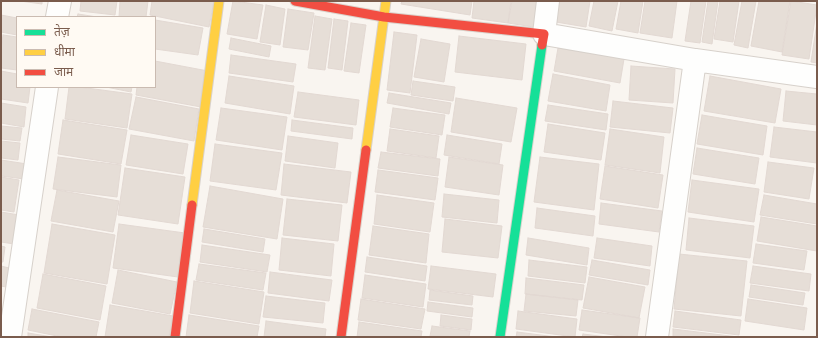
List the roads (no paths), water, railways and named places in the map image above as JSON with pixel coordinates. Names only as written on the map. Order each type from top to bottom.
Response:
[{"type":"street","points":[[57,16],[60,1]]},
{"type":"street","points":[[176,337],[219,1]]},
{"type":"street","points":[[295,1],[384,17],[544,34],[695,60],[817,77]]},
{"type":"street","points":[[341,337],[386,1]]},
{"type":"street","points":[[500,337],[548,1]]},
{"type":"street","points":[[656,337],[695,60]]},
{"type":"street","points":[[10,337],[47,88]]}]
